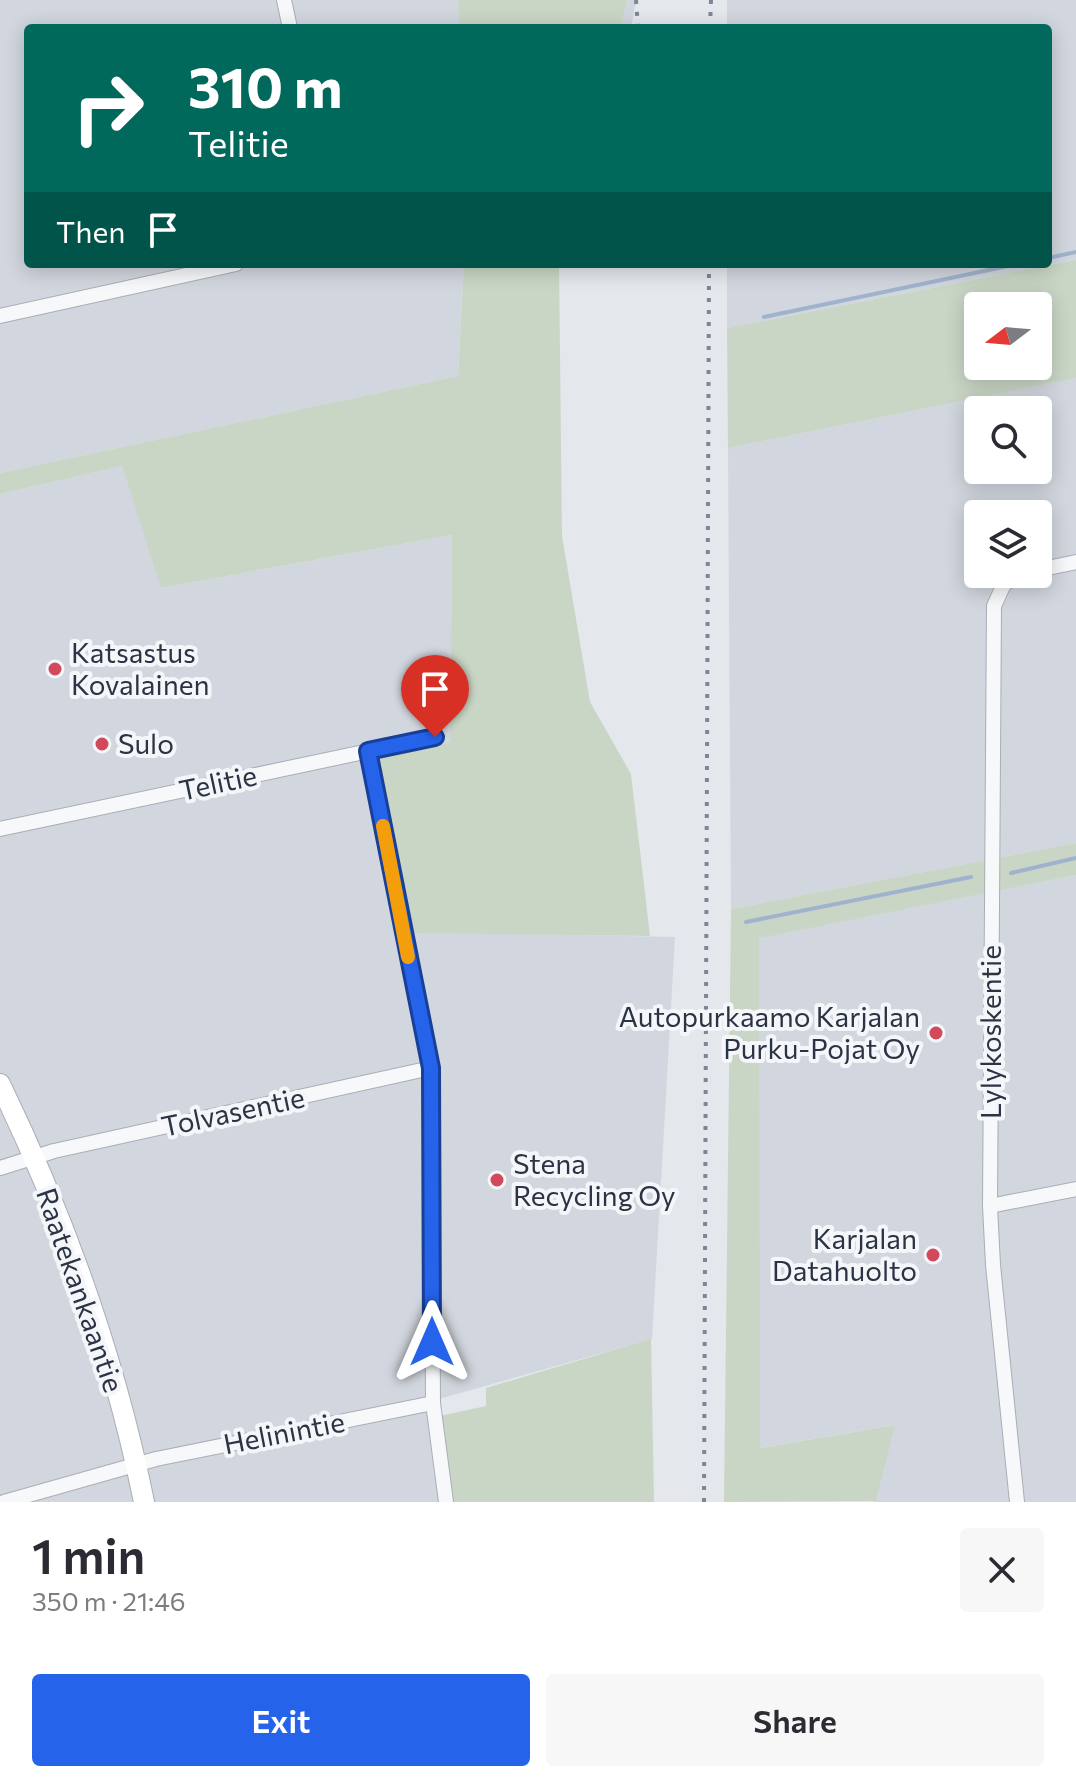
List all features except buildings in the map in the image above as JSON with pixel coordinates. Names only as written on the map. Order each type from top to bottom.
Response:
[{"type":"main road","name":"Raatekankaantie","points":[[0,1084],[35,1158],[93,1314],[144,1502]]},
{"type":"street","points":[[284,0],[289,24]]},
{"type":"street","points":[[0,316],[218,268]]},
{"type":"street","points":[[1052,567],[1076,562]]},
{"type":"street","name":"Lylykoskentie","points":[[1002,588],[994,606],[990,1206],[1017,1502]]},
{"type":"street","name":"Telitie","points":[[0,829],[435,737]]},
{"type":"street","points":[[368,751],[431,1068],[433,1403],[446,1502]]},
{"type":"street","name":"Tolvasentie","points":[[0,1168],[54,1151],[431,1068]]},
{"type":"street","points":[[990,1206],[1076,1189]]},
{"type":"street","name":"Helinintie","points":[[4,1502],[136,1464],[433,1403]]},
{"type":"shaded area","points":[[0,0],[636,0],[632,24],[24,24],[24,268],[464,268],[458,376],[0,473]]},
{"type":"shaded area","points":[[727,0],[1076,0],[1076,260],[1052,265],[1052,24],[727,24]]},
{"type":"shaded area","points":[[727,268],[1035,268],[727,328]]},
{"type":"shaded area","points":[[1076,378],[1076,843],[731,909],[728,448],[964,401],[964,484],[1052,484],[1052,396],[987,396]]},
{"type":"shaded area","points":[[122,466],[162,588],[452,535],[450,742],[375,758],[414,932],[675,937],[652,1339],[439,1399],[451,1502],[0,1502],[0,494]]},
{"type":"shaded area","points":[[1076,875],[1076,1502],[871,1502],[876,1501],[894,1425],[759,1448],[759,937]]},
{"type":"green space","points":[[458,0],[627,0],[621,24],[460,24]]},
{"type":"green space","points":[[1076,260],[1076,378],[987,396],[964,396],[964,401],[728,448],[727,328],[1035,268],[1052,268],[1052,265]]},
{"type":"green space","points":[[464,268],[559,268],[562,536],[590,702],[631,774],[650,936],[414,933],[374,759],[450,742],[452,535],[161,588],[122,466],[0,494],[0,473],[458,376]]},
{"type":"green space","points":[[1076,843],[1076,875],[759,938],[760,1448],[895,1425],[876,1501],[724,1502],[731,909]]},
{"type":"green space","points":[[651,1339],[654,1502],[451,1502],[440,1416],[486,1406],[486,1388]]},
{"type":"waterway","points":[[1052,257],[1076,252]]},
{"type":"waterway","points":[[764,317],[999,268]]},
{"type":"waterway","points":[[1011,873],[1076,858]]},
{"type":"waterway","points":[[746,922],[971,877]]},
{"type":"railway","points":[[636,0],[638,24]]},
{"type":"railway","points":[[710,24],[711,0]]},
{"type":"railway","points":[[704,1502],[709,268]]},
{"type":"slow traffic","points":[[383,826],[408,957]]},
{"type":"place","name":"Katsastus Kovalainen","points":[[55,669]]},
{"type":"place","name":"Sulo","points":[[102,744]]},
{"type":"place","name":"Autopurkaamo Karjalan Purku-Pojat Oy","points":[[936,1033]]},
{"type":"place","name":"Stena Recycling Oy","points":[[497,1180]]},
{"type":"place","name":"Karjalan Datahuolto","points":[[933,1255]]},
{"type":"route","points":[[432,1342],[431,1068],[368,751],[435,737]]}]
